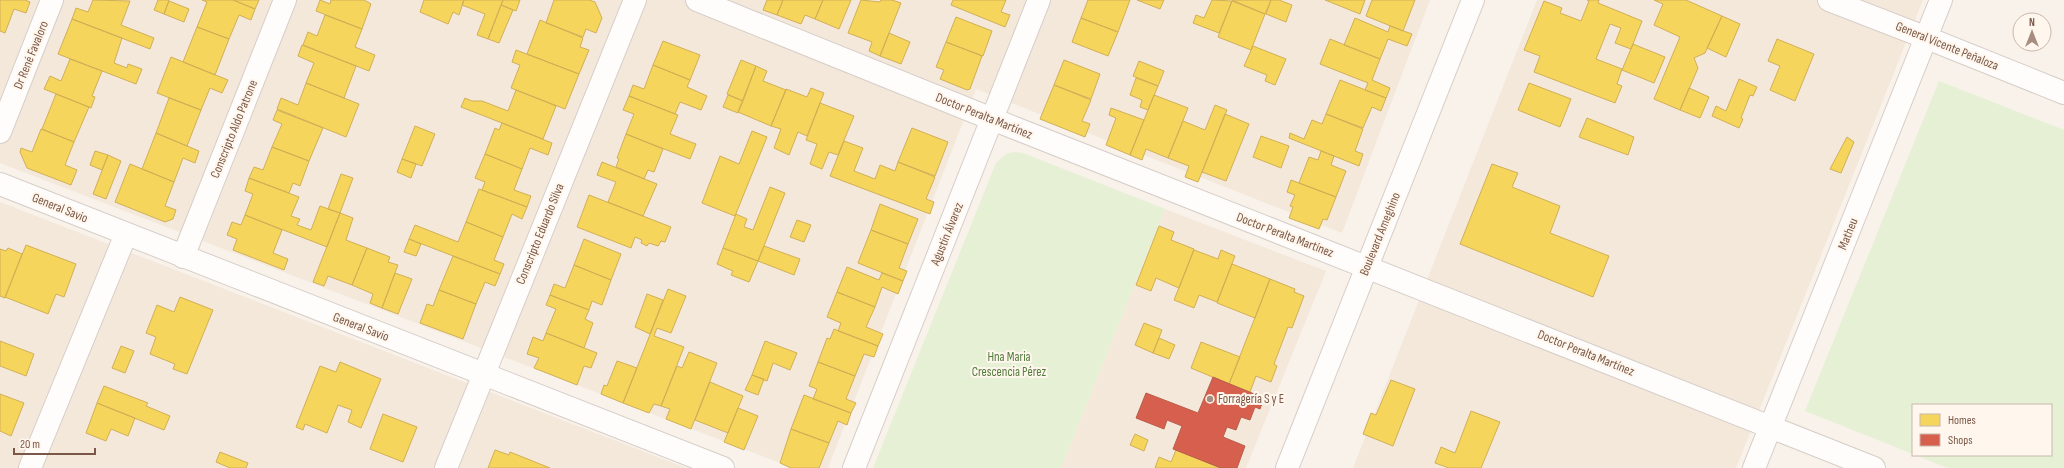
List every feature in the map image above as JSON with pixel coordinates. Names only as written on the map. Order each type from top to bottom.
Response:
[{"type":"street","name":"Dr René Favaloro","points":[[0,132],[52,0]]},
{"type":"street","name":"Conscripto Aldo Patrone","points":[[183,257],[285,0]]},
{"type":"street","name":"Conscripto Eduardo Silva","points":[[446,468],[635,0]]},
{"type":"street","name":"Doctor Peralta Martínez","points":[[697,0],[992,120],[1771,426],[1874,468]]},
{"type":"street","name":"Agustín Álvarez","points":[[854,468],[1039,0]]},
{"type":"street","name":"Boulevard Ameghino","points":[[1287,468],[1474,0]]},
{"type":"street","name":"General Vicente Peñaloza","points":[[1828,0],[2064,93]]},
{"type":"street","name":"Matheu","points":[[1754,468],[1941,0]]},
{"type":"street","name":"General Savio","points":[[0,184],[723,468]]},
{"type":"street","points":[[30,468],[126,234]]},
{"type":"shaded area","points":[[0,0],[1430,0],[1342,233],[976,89],[828,468],[793,468],[0,163]]},
{"type":"shaded area","points":[[1537,0],[1923,0],[1736,468],[1353,468]]},
{"type":"shaded area","points":[[0,202],[686,468],[0,468]]},
{"type":"shaded area","points":[[1165,209],[1326,271],[1246,468],[1061,468]]},
{"type":"green space","points":[[1939,81],[2064,130],[2064,468],[1948,468],[1918,456],[2052,456],[2052,404],[1912,404],[1912,454],[1805,411]]},
{"type":"green space","name":"Hna Maria Crescencia Pérez","points":[[1014,152],[1023,153],[1165,209],[1061,468],[873,468],[996,163],[1006,154]]},
{"type":"building: Homes","points":[[0,0],[25,0],[30,2],[26,13],[14,9],[5,33],[0,31]]},
{"type":"building: Homes","points":[[93,0],[130,1],[121,25],[154,38],[150,49],[72,19],[76,8],[88,12]]},
{"type":"building: Homes","points":[[158,0],[169,0],[164,14],[154,10]]},
{"type":"building: Homes","points":[[202,0],[233,0],[255,9],[251,20],[239,15],[229,39],[197,27],[207,2]]},
{"type":"building: Homes","points":[[233,0],[259,0],[255,9]]},
{"type":"building: Homes","points":[[320,0],[330,4],[331,0],[364,0],[371,4],[362,29],[316,11]]},
{"type":"building: Homes","points":[[424,0],[464,0],[459,15],[453,12],[448,24],[420,12]]},
{"type":"building: Homes","points":[[464,0],[503,0],[488,39],[477,35],[485,14],[462,5]]},
{"type":"building: Homes","points":[[503,0],[520,0],[516,11],[501,5]]},
{"type":"building: Homes","points":[[554,0],[589,0],[595,2],[602,18],[596,33],[586,29],[583,37],[546,23]]},
{"type":"building: Homes","points":[[767,0],[783,0],[777,15],[763,10]]},
{"type":"building: Homes","points":[[783,0],[823,0],[815,19],[805,15],[801,24],[777,15]]},
{"type":"building: Homes","points":[[823,0],[851,0],[839,29],[815,19]]},
{"type":"building: Homes","points":[[861,0],[880,2],[881,0],[892,0],[901,3],[880,56],[869,51],[872,42],[848,33]]},
{"type":"building: Homes","points":[[953,0],[1006,0],[1001,12],[1010,15],[1005,27],[951,5]]},
{"type":"building: Homes","points":[[1088,0],[1130,0],[1118,32],[1081,18]]},
{"type":"building: Homes","points":[[1137,0],[1164,0],[1160,9]]},
{"type":"building: Homes","points":[[1212,0],[1232,1],[1219,33],[1193,23],[1196,15],[1204,18]]},
{"type":"building: Homes","points":[[1232,0],[1271,0],[1265,14]]},
{"type":"building: Homes","points":[[1271,0],[1279,0],[1292,5],[1286,22],[1266,14]]},
{"type":"building: Homes","points":[[1325,0],[1365,0],[1360,14]]},
{"type":"building: Homes","points":[[1372,0],[1415,0],[1403,31],[1366,16]]},
{"type":"building: Homes","points":[[1587,0],[1599,0],[1598,3],[1642,21],[1631,49],[1615,43],[1621,28],[1610,24],[1596,59],[1622,69],[1617,84],[1622,86],[1615,103],[1534,72],[1540,56],[1524,50],[1544,1],[1562,8],[1560,13],[1581,21],[1589,1]]},
{"type":"building: Homes","points":[[1654,0],[1686,0],[1722,16],[1705,53],[1694,58],[1698,68],[1680,110],[1654,99],[1680,37],[1654,25],[1663,4]]},
{"type":"building: Homes","points":[[169,1],[189,9],[184,22],[164,14]]},
{"type":"building: Homes","points":[[1232,1],[1265,14],[1251,50],[1218,37]]},
{"type":"building: Homes","points":[[501,5],[513,10],[499,43],[488,39]]},
{"type":"building: Homes","points":[[325,15],[362,29],[355,47],[375,55],[369,71],[303,45],[308,32],[317,36]]},
{"type":"building: Homes","points":[[1722,16],[1740,24],[1726,57],[1707,48]]},
{"type":"building: Homes","points":[[956,17],[992,31],[983,56],[946,42]]},
{"type":"building: Homes","points":[[1081,18],[1118,32],[1108,56],[1072,42]]},
{"type":"building: Homes","points":[[1355,18],[1388,32],[1390,26],[1412,34],[1407,46],[1388,39],[1380,59],[1344,45]]},
{"type":"building: Homes","points":[[72,19],[122,38],[114,63],[127,68],[128,64],[142,69],[136,84],[58,54]]},
{"type":"building: Homes","points":[[540,20],[583,38],[580,47],[589,50],[579,74],[527,54]]},
{"type":"building: Homes","points":[[197,27],[229,39],[215,75],[183,62]]},
{"type":"building: Homes","points":[[889,33],[910,42],[901,64],[880,56]]},
{"type":"building: Homes","points":[[1330,39],[1380,59],[1372,80],[1390,88],[1386,98],[1365,90],[1368,83],[1320,64]]},
{"type":"building: Homes","points":[[1777,39],[1814,54],[1795,101],[1770,90],[1780,66],[1768,61]]},
{"type":"building: Homes","points":[[663,41],[700,55],[690,80],[653,65]]},
{"type":"building: Homes","points":[[946,42],[982,56],[970,89],[967,90],[940,79],[944,70],[936,67]]},
{"type":"building: Homes","points":[[1633,44],[1665,57],[1654,83],[1622,70]]},
{"type":"building: Homes","points":[[302,45],[356,66],[344,98],[306,83],[314,63],[298,56]]},
{"type":"building: Homes","points":[[1253,46],[1286,59],[1275,85],[1265,81],[1267,75],[1244,66]]},
{"type":"building: Homes","points":[[516,50],[579,74],[565,109],[511,88],[520,65],[512,62]]},
{"type":"building: Homes","points":[[171,57],[228,80],[222,93],[210,88],[201,110],[157,93]]},
{"type":"building: Homes","points":[[70,59],[102,71],[92,96],[95,97],[91,108],[44,89],[50,76],[61,81]]},
{"type":"building: Homes","points":[[741,60],[756,66],[743,101],[727,94]]},
{"type":"building: Homes","points":[[1064,60],[1100,74],[1091,99],[1054,85]]},
{"type":"building: Homes","points":[[1139,61],[1164,71],[1158,86],[1133,76]]},
{"type":"building: Homes","points":[[653,65],[690,80],[687,87],[707,96],[701,110],[680,102],[675,114],[629,96],[633,85],[644,89]]},
{"type":"building: Homes","points":[[756,66],[767,71],[763,81],[786,90],[771,126],[738,112]]},
{"type":"building: Homes","points":[[1136,78],[1158,86],[1148,110],[1140,107],[1142,100],[1130,95]]},
{"type":"building: Homes","points":[[1739,79],[1757,87],[1753,96],[1750,95],[1741,118],[1743,119],[1739,128],[1712,116],[1716,106],[1726,111]]},
{"type":"building: Homes","points":[[1340,80],[1386,98],[1381,111],[1372,107],[1363,128],[1326,114]]},
{"type":"building: Homes","points":[[306,83],[359,104],[346,137],[277,109],[281,98],[298,105]]},
{"type":"building: Homes","points":[[1529,83],[1571,99],[1560,127],[1518,110]]},
{"type":"building: Homes","points":[[1054,85],[1091,100],[1082,121],[1090,124],[1085,137],[1040,119]]},
{"type":"building: Homes","points":[[811,88],[824,93],[807,136],[798,132],[789,155],[774,148],[781,129],[771,126],[786,89],[807,97]]},
{"type":"building: Homes","points":[[1689,88],[1709,97],[1700,118],[1680,110]]},
{"type":"building: Homes","points":[[516,90],[556,106],[543,139],[461,107],[465,98],[472,101],[482,101],[508,111]]},
{"type":"building: Homes","points":[[56,94],[89,107],[74,142],[42,129]]},
{"type":"building: Homes","points":[[728,95],[743,101],[738,113],[723,107]]},
{"type":"building: Homes","points":[[1154,95],[1188,108],[1168,158],[1146,149],[1142,160],[1130,155]]},
{"type":"building: Homes","points":[[629,96],[678,115],[670,134],[696,144],[690,159],[626,134],[634,114],[623,110]]},
{"type":"building: Homes","points":[[169,98],[201,110],[187,146],[156,133]]},
{"type":"building: Homes","points":[[820,103],[854,116],[838,155],[829,152],[822,169],[810,164],[817,144],[806,140]]},
{"type":"building: Homes","points":[[1215,105],[1227,110],[1198,182],[1185,177],[1189,166],[1168,158],[1183,121],[1205,130]]},
{"type":"building: Homes","points":[[1111,108],[1144,120],[1130,155],[1106,145],[1116,118],[1109,115]]},
{"type":"building: Homes","points":[[277,110],[323,128],[309,161],[272,147],[282,124],[273,120]]},
{"type":"building: Homes","points":[[1225,114],[1249,124],[1226,181],[1202,172]]},
{"type":"building: Homes","points":[[1326,114],[1363,129],[1355,151],[1363,154],[1359,166],[1289,138],[1290,133],[1304,139],[1312,120],[1322,124]]},
{"type":"building: Homes","points":[[1587,118],[1634,137],[1628,155],[1579,137]]},
{"type":"building: Homes","points":[[502,123],[552,143],[548,155],[530,148],[522,169],[485,154],[495,128],[499,130]]},
{"type":"building: Homes","points":[[415,126],[435,134],[422,166],[402,159]]},
{"type":"building: Homes","points":[[912,128],[948,142],[935,176],[898,162]]},
{"type":"building: Homes","points":[[41,129],[74,142],[65,165],[77,170],[71,185],[27,168],[20,152],[21,148],[32,152]]},
{"type":"building: Homes","points":[[752,131],[767,137],[735,216],[702,203],[720,156],[739,164]]},
{"type":"building: Homes","points":[[156,133],[199,151],[195,163],[183,158],[174,182],[142,169]]},
{"type":"building: Homes","points":[[626,134],[663,149],[654,172],[648,170],[644,179],[616,167],[619,159],[617,158]]},
{"type":"building: Homes","points":[[1261,136],[1289,146],[1281,168],[1253,157]]},
{"type":"building: Homes","points":[[1847,137],[1854,142],[1841,173],[1830,169]]},
{"type":"building: Homes","points":[[844,141],[863,148],[854,171],[875,179],[880,165],[895,171],[898,162],[935,177],[926,199],[934,202],[930,214],[830,176]]},
{"type":"building: Homes","points":[[272,147],[309,161],[300,186],[293,183],[289,193],[249,178],[254,167],[263,170]]},
{"type":"building: Homes","points":[[95,151],[108,155],[102,170],[90,165]]},
{"type":"building: Homes","points":[[1321,151],[1334,156],[1331,165],[1346,171],[1336,197],[1299,183],[1309,157],[1318,160]]},
{"type":"building: Homes","points":[[485,154],[522,169],[514,190],[531,196],[527,207],[482,190],[485,182],[475,178]]},
{"type":"building: Homes","points":[[108,155],[121,161],[106,199],[93,194]]},
{"type":"building: Homes","points":[[402,159],[416,164],[411,178],[397,172]]},
{"type":"building: Homes","points":[[602,162],[657,184],[643,216],[608,202],[616,182],[597,175]]},
{"type":"building: Homes","points":[[130,164],[174,182],[165,206],[176,210],[173,219],[165,222],[115,202]]},
{"type":"building: Homes","points":[[1492,164],[1518,173],[1512,187],[1560,206],[1550,233],[1609,256],[1593,297],[1460,244]]},
{"type":"building: Homes","points":[[341,174],[353,178],[340,213],[328,209]]},
{"type":"building: Homes","points":[[249,178],[299,197],[291,216],[300,219],[297,225],[311,230],[320,206],[340,213],[327,247],[245,215],[253,194],[245,191]]},
{"type":"building: Homes","points":[[1291,180],[1336,197],[1327,220],[1323,219],[1319,229],[1289,218],[1293,207],[1290,206],[1295,195],[1287,192]]},
{"type":"building: Homes","points":[[770,187],[785,193],[758,261],[723,248],[736,214],[747,219],[744,227],[753,230]]},
{"type":"building: Homes","points":[[479,189],[527,207],[522,219],[512,214],[503,237],[466,222]]},
{"type":"building: Homes","points":[[589,195],[671,227],[665,242],[661,241],[658,246],[649,243],[647,246],[641,243],[642,240],[635,237],[631,248],[577,227]]},
{"type":"building: Homes","points":[[880,204],[918,219],[908,244],[871,230]]},
{"type":"building: Homes","points":[[340,213],[353,218],[346,240],[367,248],[352,285],[328,276],[324,286],[313,282]]},
{"type":"building: Homes","points":[[245,215],[282,230],[273,253],[288,259],[284,270],[233,250],[237,239],[227,235],[232,222],[241,225]]},
{"type":"building: Homes","points":[[797,220],[811,225],[804,242],[790,237]]},
{"type":"building: Homes","points":[[466,222],[503,237],[494,260],[504,264],[500,274],[409,239],[415,225],[458,242]]},
{"type":"building: Homes","points":[[1159,226],[1174,232],[1171,240],[1194,249],[1179,288],[1156,278],[1151,291],[1136,285]]},
{"type":"building: Homes","points":[[871,230],[908,244],[899,268],[907,271],[903,281],[858,263]]},
{"type":"building: Homes","points":[[409,239],[421,244],[416,256],[404,252]]},
{"type":"building: Homes","points":[[584,239],[621,254],[611,280],[574,265]]},
{"type":"building: Homes","points":[[26,245],[76,264],[64,297],[56,294],[48,314],[5,297]]},
{"type":"building: Homes","points":[[764,246],[800,259],[794,275],[758,261]]},
{"type":"building: Homes","points":[[8,248],[22,254],[5,298],[0,296],[0,249],[6,251]]},
{"type":"building: Homes","points":[[367,248],[390,257],[388,262],[398,265],[382,308],[370,303],[373,294],[352,285]]},
{"type":"building: Homes","points":[[723,248],[758,261],[749,282],[731,275],[733,271],[717,264]]},
{"type":"building: Homes","points":[[1194,250],[1218,259],[1221,250],[1235,256],[1217,302],[1199,295],[1194,308],[1174,300]]},
{"type":"building: Homes","points":[[453,256],[500,274],[495,286],[485,282],[476,304],[439,290]]},
{"type":"building: Homes","points":[[1232,264],[1270,279],[1255,318],[1217,303]]},
{"type":"building: Homes","points":[[574,265],[611,280],[602,305],[592,301],[589,310],[550,295],[554,284],[565,288]]},
{"type":"building: Homes","points":[[847,267],[879,280],[882,273],[903,281],[898,294],[882,287],[875,307],[837,292]]},
{"type":"building: Homes","points":[[395,273],[412,279],[398,314],[382,308]]},
{"type":"building: Homes","points":[[1270,279],[1295,289],[1294,292],[1304,296],[1292,328],[1288,327],[1274,364],[1277,366],[1271,382],[1256,376],[1250,392],[1229,384]]},
{"type":"building: Homes","points":[[668,289],[686,296],[671,333],[657,328],[654,336],[684,347],[661,406],[654,404],[649,413],[623,403]]},
{"type":"building: Homes","points":[[439,290],[476,304],[463,339],[420,323],[427,304],[433,306]]},
{"type":"building: Homes","points":[[837,292],[875,307],[866,327],[883,334],[878,346],[838,331],[841,323],[827,317]]},
{"type":"building: Homes","points":[[647,294],[663,300],[650,334],[635,327]]},
{"type":"building: Homes","points":[[550,295],[589,310],[585,319],[593,323],[584,348],[546,333],[556,309],[546,305]]},
{"type":"building: Homes","points":[[180,297],[213,310],[187,374],[173,369],[175,364],[150,354],[156,337],[146,333],[157,305],[174,312]]},
{"type":"building: Homes","points":[[1144,323],[1162,330],[1153,353],[1135,345]]},
{"type":"building: Homes","points":[[834,329],[878,346],[874,357],[864,354],[855,376],[818,362],[827,338],[830,339]]},
{"type":"building: Homes","points":[[546,333],[597,353],[591,368],[584,366],[577,385],[534,368],[539,358],[527,354],[533,337],[543,341]]},
{"type":"building: Homes","points":[[1159,338],[1175,345],[1169,359],[1153,353]]},
{"type":"building: Homes","points":[[0,341],[34,354],[26,376],[0,366]]},
{"type":"building: Homes","points":[[765,341],[797,353],[790,370],[773,363],[767,381],[752,375]]},
{"type":"building: Homes","points":[[1201,342],[1240,357],[1229,384],[1191,368]]},
{"type":"building: Homes","points":[[121,346],[134,351],[125,373],[112,368]]},
{"type":"building: Homes","points":[[689,352],[717,363],[691,429],[666,419],[670,409],[661,406],[677,366],[682,368]]},
{"type":"building: Homes","points":[[617,361],[637,368],[623,403],[601,394],[604,385],[607,386]]},
{"type":"building: Homes","points":[[340,362],[381,379],[361,428],[348,422],[352,410],[338,405],[327,433],[305,424],[303,430],[296,427],[320,366],[336,372]]},
{"type":"building: Homes","points":[[818,362],[855,376],[846,399],[856,403],[851,413],[813,399],[817,389],[809,386]]},
{"type":"building: Homes","points":[[752,375],[764,379],[758,395],[745,390]]},
{"type":"building: Homes","points":[[1391,380],[1415,389],[1393,446],[1363,434],[1371,413],[1376,415]]},
{"type":"building: Homes","points":[[710,382],[743,396],[728,433],[695,420]]},
{"type":"building: Homes","points":[[104,386],[148,403],[146,406],[170,416],[164,430],[97,403]]},
{"type":"building: Homes","points":[[0,394],[24,403],[11,436],[0,431]]},
{"type":"building: Homes","points":[[804,395],[851,413],[847,425],[838,421],[829,443],[791,429]]},
{"type":"building: Homes","points":[[97,403],[135,418],[128,436],[111,429],[106,441],[86,433]]},
{"type":"building: Homes","points":[[738,408],[758,416],[744,450],[724,442]]},
{"type":"building: Homes","points":[[1471,411],[1500,422],[1481,468],[1449,468],[1435,463],[1441,447],[1455,453]]},
{"type":"building: Homes","points":[[383,414],[417,427],[403,462],[370,449]]},
{"type":"building: Homes","points":[[791,429],[829,443],[819,468],[791,468],[780,463]]},
{"type":"building: Homes","points":[[1135,434],[1148,440],[1144,451],[1130,445]]},
{"type":"building: Homes","points":[[495,450],[509,455],[510,452],[550,468],[488,468]]},
{"type":"building: Homes","points":[[1176,450],[1221,468],[1155,468],[1159,457],[1171,462]]},
{"type":"building: Homes","points":[[220,452],[248,463],[246,468],[230,468],[216,462]]},
{"type":"building: Shops","points":[[1213,377],[1264,398],[1260,409],[1255,407],[1250,420],[1241,417],[1236,430],[1227,427],[1223,437],[1245,446],[1237,468],[1221,468],[1173,449],[1182,426],[1167,420],[1164,429],[1136,418],[1146,393],[1198,413]]},
{"type":"place","name":"Forragería S y E","points":[[1210,399]]}]
